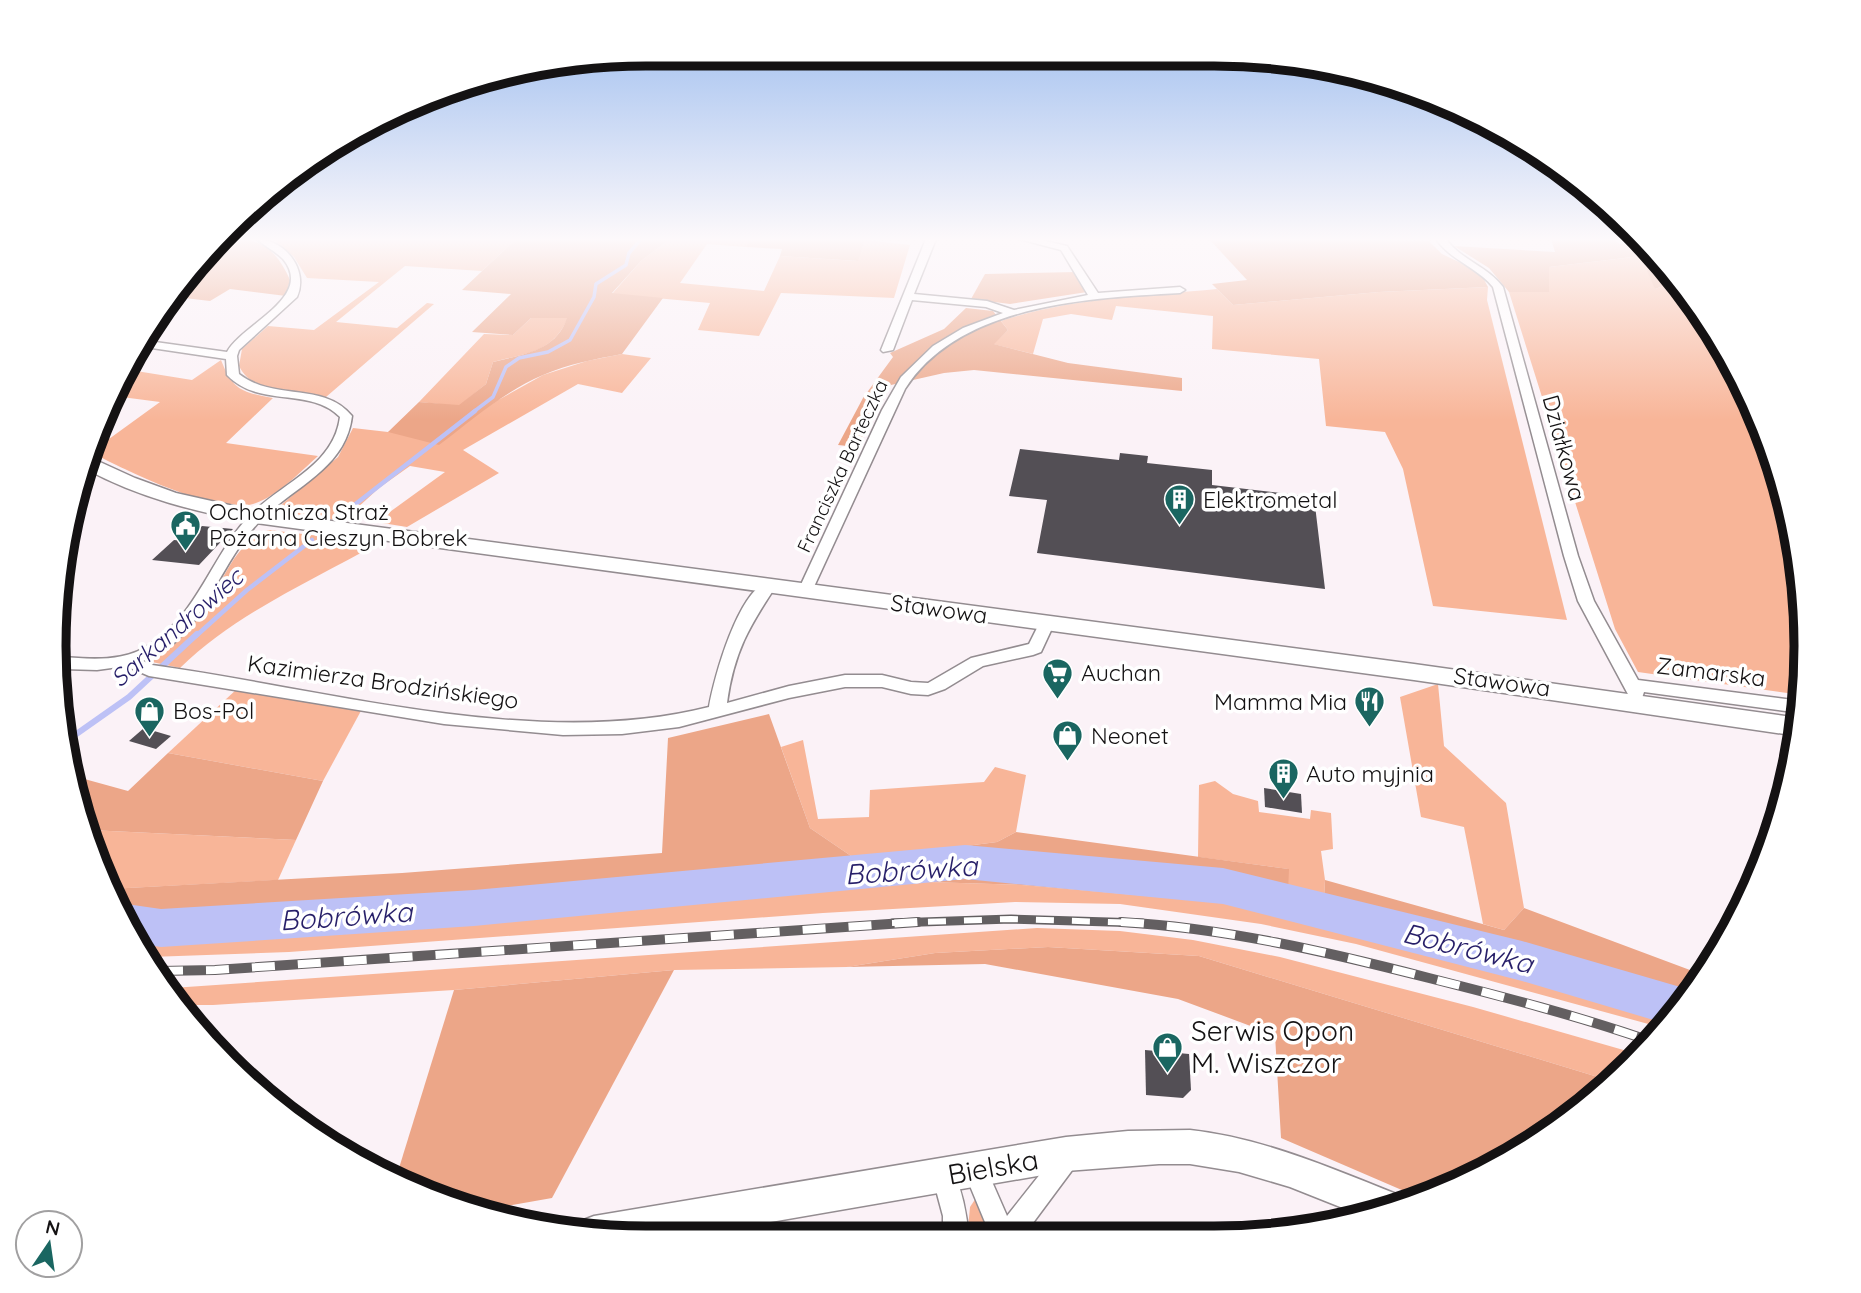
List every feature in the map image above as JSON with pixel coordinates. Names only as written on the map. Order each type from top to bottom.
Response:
[{"type":"street","points":[[128,661],[152,651],[190,619],[221,567],[256,517],[330,455],[344,432],[346,416],[330,402],[273,395],[248,387],[233,374],[231,356],[234,349],[288,299]]},
{"type":"street","name":"Franciszka Barteczka","points":[[887,350],[906,299]]},
{"type":"street","points":[[940,299],[987,304],[1011,312],[1076,299]]},
{"type":"street","name":"Działkowa","points":[[1500,299],[1571,556],[1594,618],[1636,694]]},
{"type":"street","name":"Franciszka Barteczka","points":[[805,591],[886,415],[911,373],[924,359],[960,335],[1011,312]]},
{"type":"street","points":[[151,345],[231,356]]},
{"type":"street","name":"Stawowa","points":[[95,466],[119,479],[171,499],[256,517],[1046,624],[1457,676],[1636,694],[1789,725]]},
{"type":"street","points":[[717,712],[737,631],[751,607],[769,586]]},
{"type":"street","name":"Kazimierza Brodzińskiego","points":[[67,663],[103,665],[128,661],[157,671],[453,720],[548,727],[622,728],[665,724],[845,681],[880,681],[926,690],[942,685],[967,666],[988,658],[1020,654],[1035,648],[1046,624]]},
{"type":"street","name":"Zamarska","points":[[1636,694],[1791,706]]},
{"type":"street","name":"Bielska","points":[[642,1226],[960,1172],[1070,1155],[1145,1148],[1191,1147],[1240,1155],[1375,1204]]},
{"type":"street","points":[[1015,1226],[1070,1155]]},
{"type":"street","points":[[960,1172],[996,1226]]},
{"type":"street","points":[[955,1226],[960,1172]]},
{"type":"shaded area","points":[[356,299],[364,299],[336,322],[397,328],[427,303],[434,304],[326,397],[265,389],[255,384],[239,366],[242,349],[268,326],[314,330]]},
{"type":"shaded area","points":[[506,299],[662,299],[622,354],[572,365],[529,382],[489,407],[439,445],[388,432],[419,402],[459,405],[486,384],[493,362],[527,353],[547,344],[562,329],[567,318],[531,318],[513,335],[472,332]]},
{"type":"shaded area","points":[[670,299],[778,299],[759,336],[698,330],[710,303]]},
{"type":"shaded area","points":[[974,299],[1040,299],[1010,304]]},
{"type":"shaded area","points":[[1105,299],[1227,299],[1233,305],[1297,299],[1487,299],[1567,620],[1433,606],[1403,469],[1385,432],[1326,426],[1319,359],[1212,349],[1213,316],[1116,306],[1112,320],[1071,314],[1043,319],[1033,354],[993,344],[1008,330],[1001,321],[1054,307]]},
{"type":"shaded area","points":[[1227,299],[1297,299],[1233,305]]},
{"type":"shaded area","points":[[1511,299],[1679,299],[1735,390],[1764,460],[1775,496],[1790,571],[1794,646],[1792,694],[1638,672],[1615,629]]},
{"type":"shaded area","points":[[966,308],[993,311],[1008,330],[994,344],[1068,363],[1182,378],[1182,391],[974,370],[944,373],[891,385],[857,447],[838,445],[863,398],[893,357],[890,353],[944,329]]},
{"type":"shaded area","points":[[531,318],[568,318],[562,330],[546,345],[493,362],[486,384],[459,406],[419,402],[484,334],[513,335]]},
{"type":"shaded area","points":[[622,354],[651,358],[622,393],[578,384],[463,450],[499,473],[407,527],[376,522],[445,472],[410,466],[379,488],[343,521],[274,511],[338,457],[353,428],[388,432],[500,399],[543,375],[587,361]]},
{"type":"shaded area","points":[[221,360],[234,384],[253,394],[273,398],[226,443],[318,456],[280,490],[253,504],[237,506],[171,489],[99,456],[104,443],[160,402],[123,397],[136,371],[192,380]]},
{"type":"shaded area","points":[[269,530],[379,543],[250,614],[202,648],[180,668],[152,662],[161,650],[199,617],[245,545]]},
{"type":"shaded area","points":[[1438,684],[1444,746],[1506,803],[1524,908],[1504,930],[1483,924],[1464,827],[1421,817],[1400,697]]},
{"type":"shaded area","points":[[238,688],[362,709],[323,781],[168,753]]},
{"type":"shaded area","points":[[769,714],[810,828],[857,860],[997,842],[1016,832],[1289,869],[1287,914],[1238,904],[1022,885],[927,882],[379,926],[145,938],[120,888],[402,873],[662,853],[668,738]]},
{"type":"shaded area","points":[[803,740],[818,819],[869,817],[870,790],[984,782],[995,767],[1026,775],[1016,832],[997,842],[857,860],[810,828],[781,747]]},
{"type":"shaded area","points":[[168,753],[323,781],[296,840],[96,830],[82,778],[128,791]]},
{"type":"shaded area","points":[[1215,781],[1233,794],[1258,801],[1259,812],[1310,819],[1311,810],[1331,813],[1333,849],[1321,851],[1325,880],[1323,917],[1664,1013],[1654,1026],[1356,944],[1261,924],[1120,904],[1015,902],[823,913],[289,952],[157,957],[145,938],[379,926],[927,882],[1022,885],[1238,904],[1287,914],[1288,869],[1198,857],[1199,785]]},
{"type":"shaded area","points":[[96,830],[296,840],[278,880],[120,888]]},
{"type":"shaded area","points":[[1325,880],[1504,930],[1524,908],[1695,972],[1664,1013],[1323,917]]},
{"type":"shaded area","points":[[1037,928],[1120,931],[1193,940],[1280,957],[1473,1007],[1630,1052],[1602,1078],[1199,956],[1048,947],[935,953],[847,967],[674,970],[454,990],[213,1005],[190,1005],[177,988]]},
{"type":"shaded area","points":[[1048,947],[1199,956],[1602,1078],[1568,1107],[1504,1149],[1471,1167],[1409,1193],[1281,1138],[1275,1035],[1178,999],[985,964],[847,967],[935,953]]},
{"type":"shaded area","points":[[674,970],[552,1198],[498,1207],[460,1196],[398,1171],[454,990]]},
{"type":"shaded area","points":[[976,1198],[988,1226],[968,1226],[970,1207]]},
{"type":"building","name":"Elektrometal","points":[[1020,449],[1119,460],[1120,453],[1148,456],[1147,463],[1212,470],[1212,485],[1314,497],[1325,589],[1037,553],[1047,500],[1009,496]]},
{"type":"building","name":"Ochotnicza Straż Pożarna Cieszyn Bobrek","points":[[202,526],[233,529],[199,565],[152,560],[174,540],[186,541]]},
{"type":"building","name":"Bos-Pol","points":[[144,728],[171,736],[156,749],[129,741]]},
{"type":"building","name":"Auto myjnia","points":[[1264,788],[1301,794],[1302,813],[1265,807]]},
{"type":"building","name":"Serwis Opon M. Wiszczor","points":[[1145,1050],[1189,1054],[1191,1090],[1183,1098],[1146,1095]]},
{"type":"waterway","name":"Sarkandrowiec","points":[[472,413],[493,397],[506,367],[519,358],[548,352],[570,340],[593,299]]},
{"type":"waterway","name":"Sarkandrowiec","points":[[339,517],[475,411]]},
{"type":"waterway","name":"Sarkandrowiec","points":[[196,636],[247,590],[312,540]]},
{"type":"waterway","name":"Sarkandrowiec","points":[[74,736],[129,697],[197,634]]},
{"type":"waterway","name":"Bobrówka","points":[[138,925],[161,928],[474,908],[965,862],[1223,886],[1522,961],[1671,1004]]},
{"type":"railway","points":[[914,922],[1011,919],[1128,923]]},
{"type":"railway","points":[[165,971],[215,970],[914,922]]},
{"type":"railway","points":[[892,923],[914,922]]},
{"type":"railway","points":[[1121,922],[1128,923]]},
{"type":"railway","points":[[1128,923],[1143,923]]},
{"type":"railway","points":[[1128,923],[1199,930],[1315,950],[1513,1000],[1642,1039]]},
{"type":"place","name":"Elektrometal","points":[[1180,527]]},
{"type":"place","name":"Ochotnicza Straż Pożarna Cieszyn Bobrek","points":[[186,552]]},
{"type":"place","name":"Auchan","points":[[1058,700]]},
{"type":"place","name":"Mamma Mia","points":[[1370,729]]},
{"type":"place","name":"Bos-Pol","points":[[150,738]]},
{"type":"place","name":"Neonet","points":[[1068,763]]},
{"type":"place","name":"Auto myjnia","points":[[1283,801]]},
{"type":"place","name":"Serwis Opon M. Wiszczor","points":[[1168,1074]]}]
